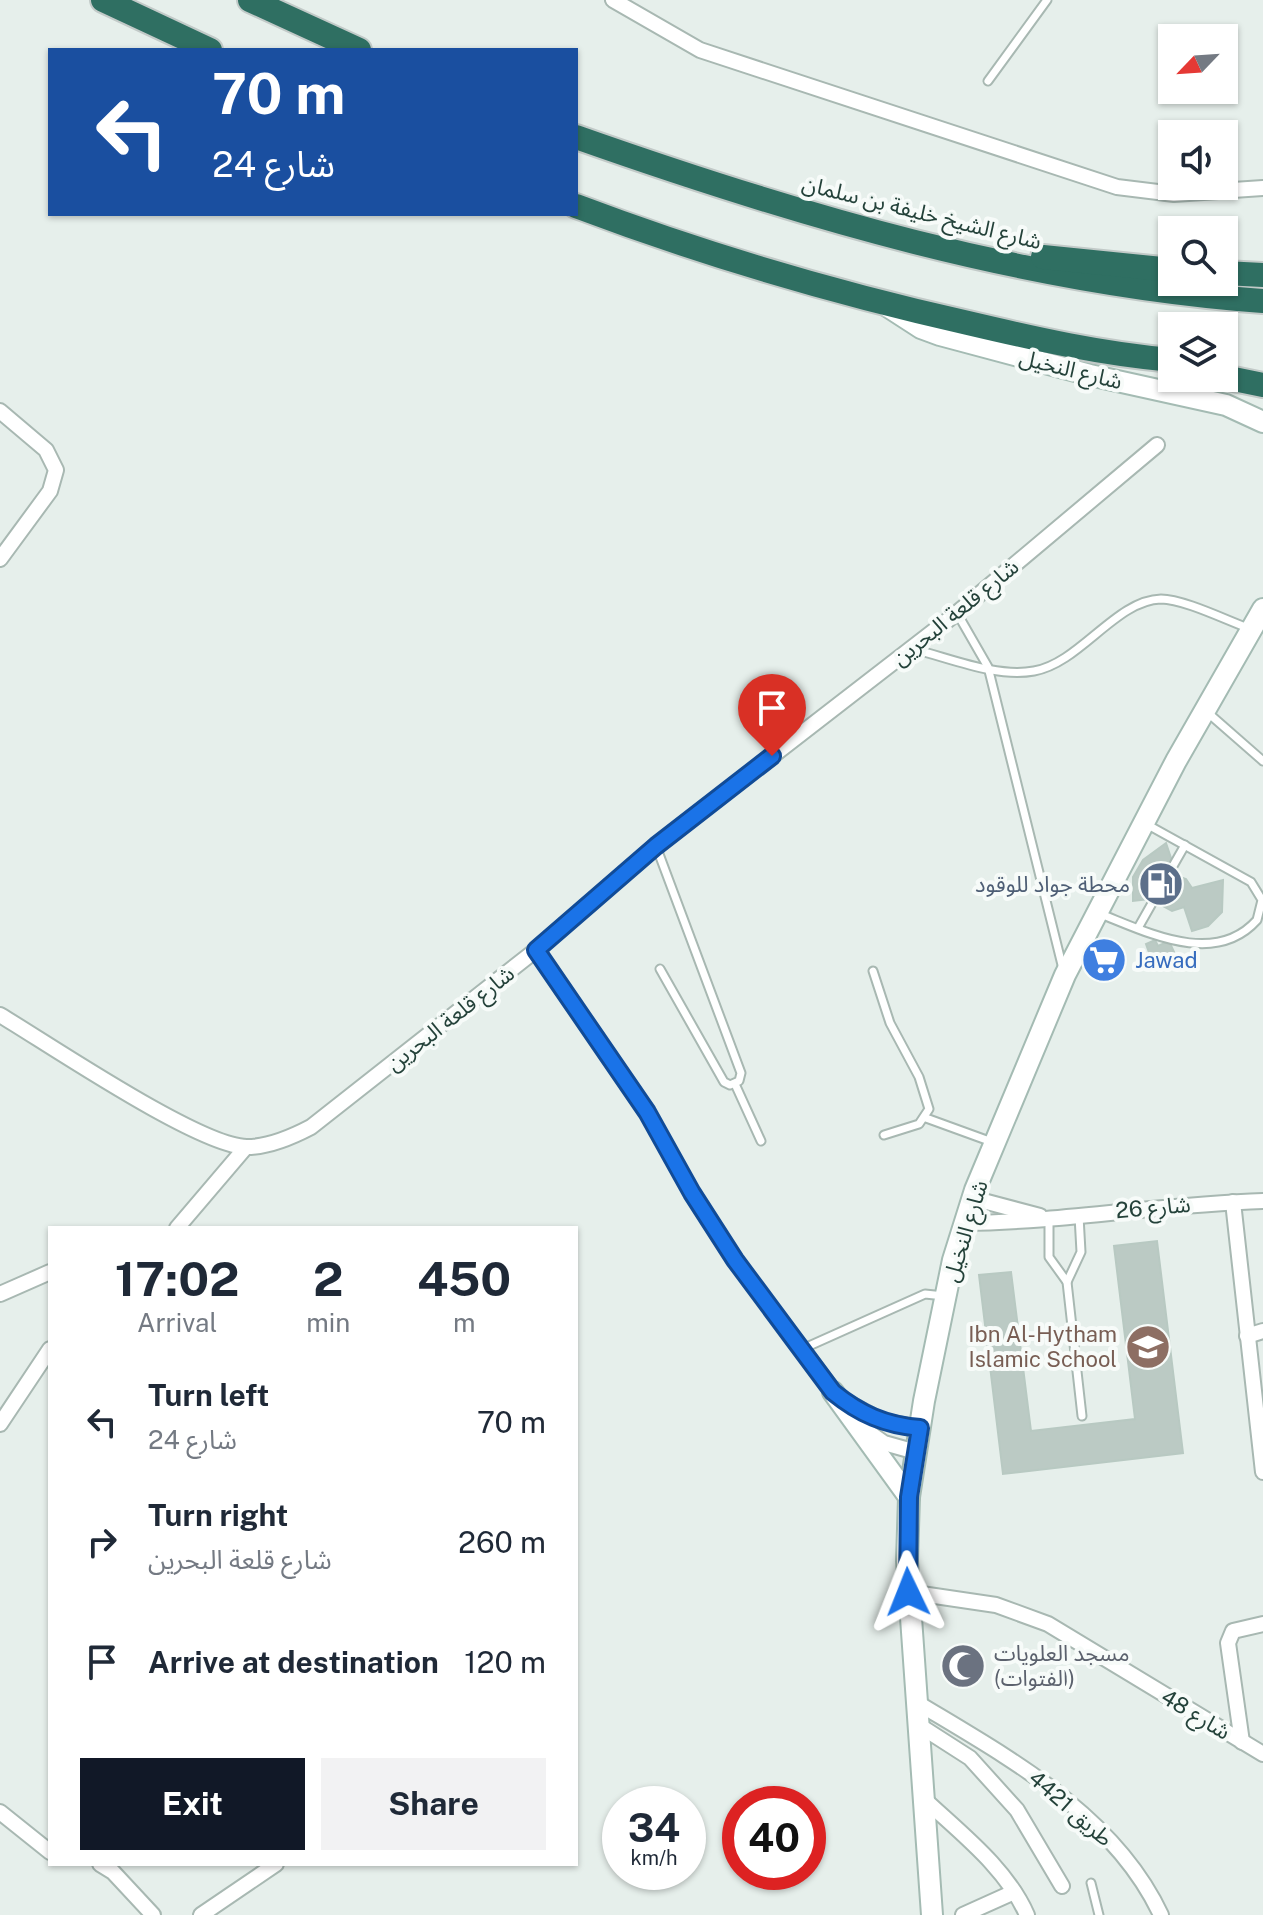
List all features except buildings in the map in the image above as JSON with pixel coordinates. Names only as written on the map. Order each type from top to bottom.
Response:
[{"type":"highway","points":[[103,0],[206,48]]},
{"type":"highway","points":[[250,0],[355,48]]},
{"type":"highway","name":"شارع الشيخ خليفة بن سلمان","points":[[578,138],[681,174],[936,247],[1113,286],[1263,301]]},
{"type":"highway","points":[[578,207],[655,236],[884,304],[1158,364]]},
{"type":"highway","points":[[936,247],[1158,269]]},
{"type":"highway","points":[[1238,274],[1263,275]]},
{"type":"highway","points":[[1110,355],[1158,359]]},
{"type":"highway","points":[[1238,365],[1263,368]]},
{"type":"highway","points":[[1238,380],[1263,385]]},
{"type":"street","points":[[613,0],[700,50],[1117,187],[1174,194],[1263,188]]},
{"type":"street","name":"شارع النخيل","points":[[884,304],[921,328],[940,335],[1090,375],[1226,405],[1263,422]]},
{"type":"street","points":[[0,411],[46,450],[56,470],[50,491],[0,559]]},
{"type":"street","name":"شارع قلعة البحرين","points":[[246,1147],[273,1143],[311,1127],[536,950],[656,846],[957,613],[1157,445]]},
{"type":"street","name":"شارع النخيل","points":[[932,1915],[908,1592],[909,1497],[946,1297],[964,1223],[1065,975],[1205,710],[1258,632],[1263,609]]},
{"type":"street","points":[[536,950],[647,1112],[692,1193],[735,1260],[909,1497]]},
{"type":"street","points":[[0,1015],[168,1115],[228,1143],[246,1147],[179,1226]]},
{"type":"street","name":"شارع 26","points":[[972,1198],[1046,1217]]},
{"type":"street","name":"شارع 26","points":[[964,1223],[1021,1222],[1079,1214],[1263,1201]]},
{"type":"street","points":[[1233,1202],[1263,1472]]},
{"type":"street","points":[[0,1294],[48,1273]]},
{"type":"street","points":[[1247,1336],[1263,1331]]},
{"type":"street","points":[[0,1424],[48,1352]]},
{"type":"street","points":[[833,1392],[848,1404],[882,1421],[920,1428]]},
{"type":"street","points":[[833,1392],[873,1436],[916,1452]]},
{"type":"street","name":"شارع 48","points":[[908,1592],[996,1605],[1048,1624],[1263,1754]]},
{"type":"street","points":[[1242,1742],[1228,1643],[1233,1631],[1263,1624]]},
{"type":"street","name":"طريق 4421","points":[[916,1702],[1035,1774],[1131,1861],[1161,1915]]},
{"type":"street","points":[[917,1724],[970,1758],[999,1789],[1017,1810],[1062,1886]]},
{"type":"street","points":[[922,1797],[982,1852],[1014,1892],[1027,1915]]},
{"type":"street","points":[[0,1812],[48,1850]]},
{"type":"street","points":[[103,1866],[113,1872],[153,1915]]},
{"type":"street","points":[[209,1913],[273,1866]]},
{"type":"street","points":[[963,1915],[1014,1892]]},
{"type":"lane","points":[[988,81],[1047,0]]},
{"type":"lane","points":[[911,648],[1011,672],[1046,668],[1143,602],[1164,599],[1258,632]]},
{"type":"lane","points":[[957,613],[988,667],[1065,975]]},
{"type":"lane","points":[[1205,710],[1263,761]]},
{"type":"lane","points":[[1096,912],[1181,943],[1198,944],[1231,937],[1257,920],[1262,907],[1256,886],[1144,822]]},
{"type":"lane","points":[[1173,866],[1185,845]]},
{"type":"lane","points":[[656,846],[741,1073],[735,1084]]},
{"type":"lane","points":[[1138,928],[1155,898]]},
{"type":"lane","points":[[660,969],[724,1082],[735,1084]]},
{"type":"lane","points":[[873,971],[893,1030],[925,1090],[929,1109],[926,1118],[914,1126],[884,1135]]},
{"type":"lane","points":[[735,1084],[761,1141]]},
{"type":"lane","points":[[926,1118],[995,1143]]},
{"type":"lane","points":[[1067,1282],[1081,1252],[1079,1214]]},
{"type":"lane","points":[[1046,1217],[1049,1257],[1067,1282],[1082,1416]]},
{"type":"lane","points":[[800,1350],[925,1294],[946,1297]]},
{"type":"lane","points":[[1091,1883],[1099,1915]]},
{"type":"place","name":"محطة جواد للوقود","points":[[1161,884]]},
{"type":"place","name":"Jawad","points":[[1104,960]]},
{"type":"place","name":"Ibn Al-Hytham Islamic School","points":[[1148,1347]]},
{"type":"place","name":"مسجد العلويات (الفتوات)","points":[[963,1666]]},
{"type":"route","points":[[772,756],[656,846],[536,950],[647,1112],[692,1193],[735,1260],[833,1392],[865,1414],[901,1426],[920,1428],[909,1497],[908,1592]]}]
